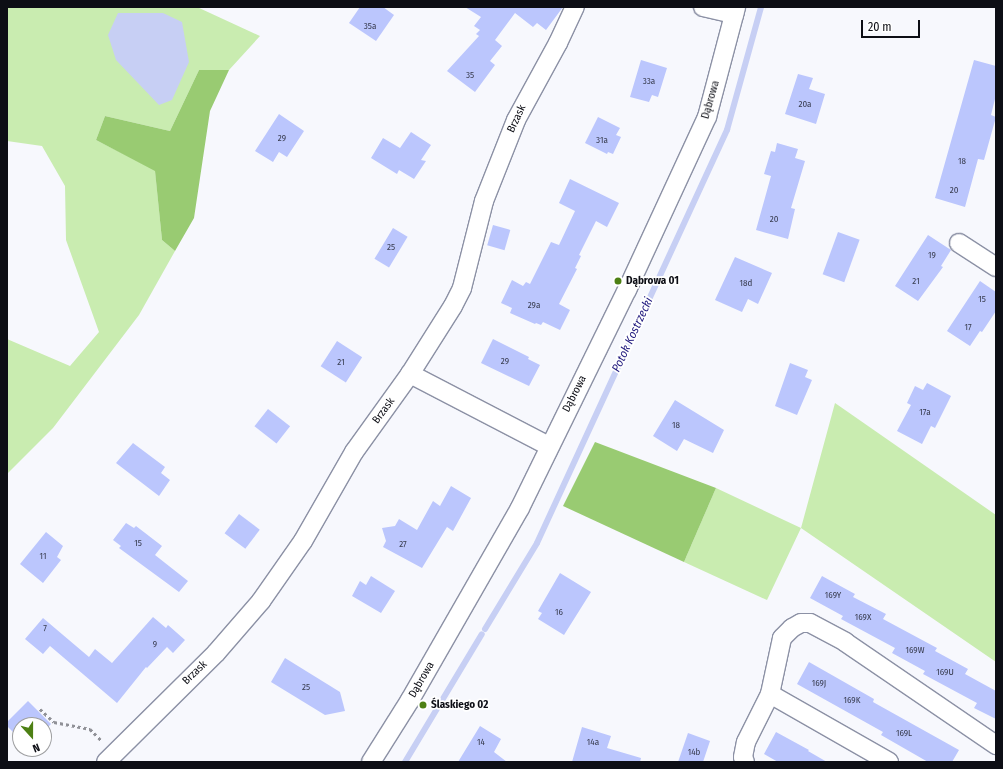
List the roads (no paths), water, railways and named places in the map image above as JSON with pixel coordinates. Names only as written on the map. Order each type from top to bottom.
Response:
[{"type":"street","name":"Brzask","points":[[106,762],[216,653],[261,601],[302,541],[354,452],[410,374],[453,306],[462,288],[484,201],[516,120],[558,43],[575,7]]},
{"type":"street","points":[[703,7],[735,10]]},
{"type":"street","name":"Dąbrowa","points":[[372,762],[410,700],[520,508],[549,446],[627,290],[707,117],[735,10]]},
{"type":"street","points":[[959,243],[996,267]]},
{"type":"street","points":[[410,374],[549,446]]},
{"type":"street","points":[[745,762],[743,757],[746,742],[770,694],[782,638],[792,628],[801,623],[810,623],[845,642],[996,745]]},
{"type":"street","points":[[770,694],[888,762]]},
{"type":"water","points":[[118,13],[163,13],[182,22],[189,62],[172,100],[159,105],[116,60],[108,35]]},
{"type":"waterway","name":"Potok Kostrzecki","points":[[485,629],[537,543],[727,130],[761,7]]},
{"type":"waterway","name":"Potok Kostrzecki","points":[[405,762],[482,634]]},
{"type":"place","name":"Dąbrowa 01","points":[[618,281]]},
{"type":"place","name":"Ślaskiego 02","points":[[423,705]]}]
